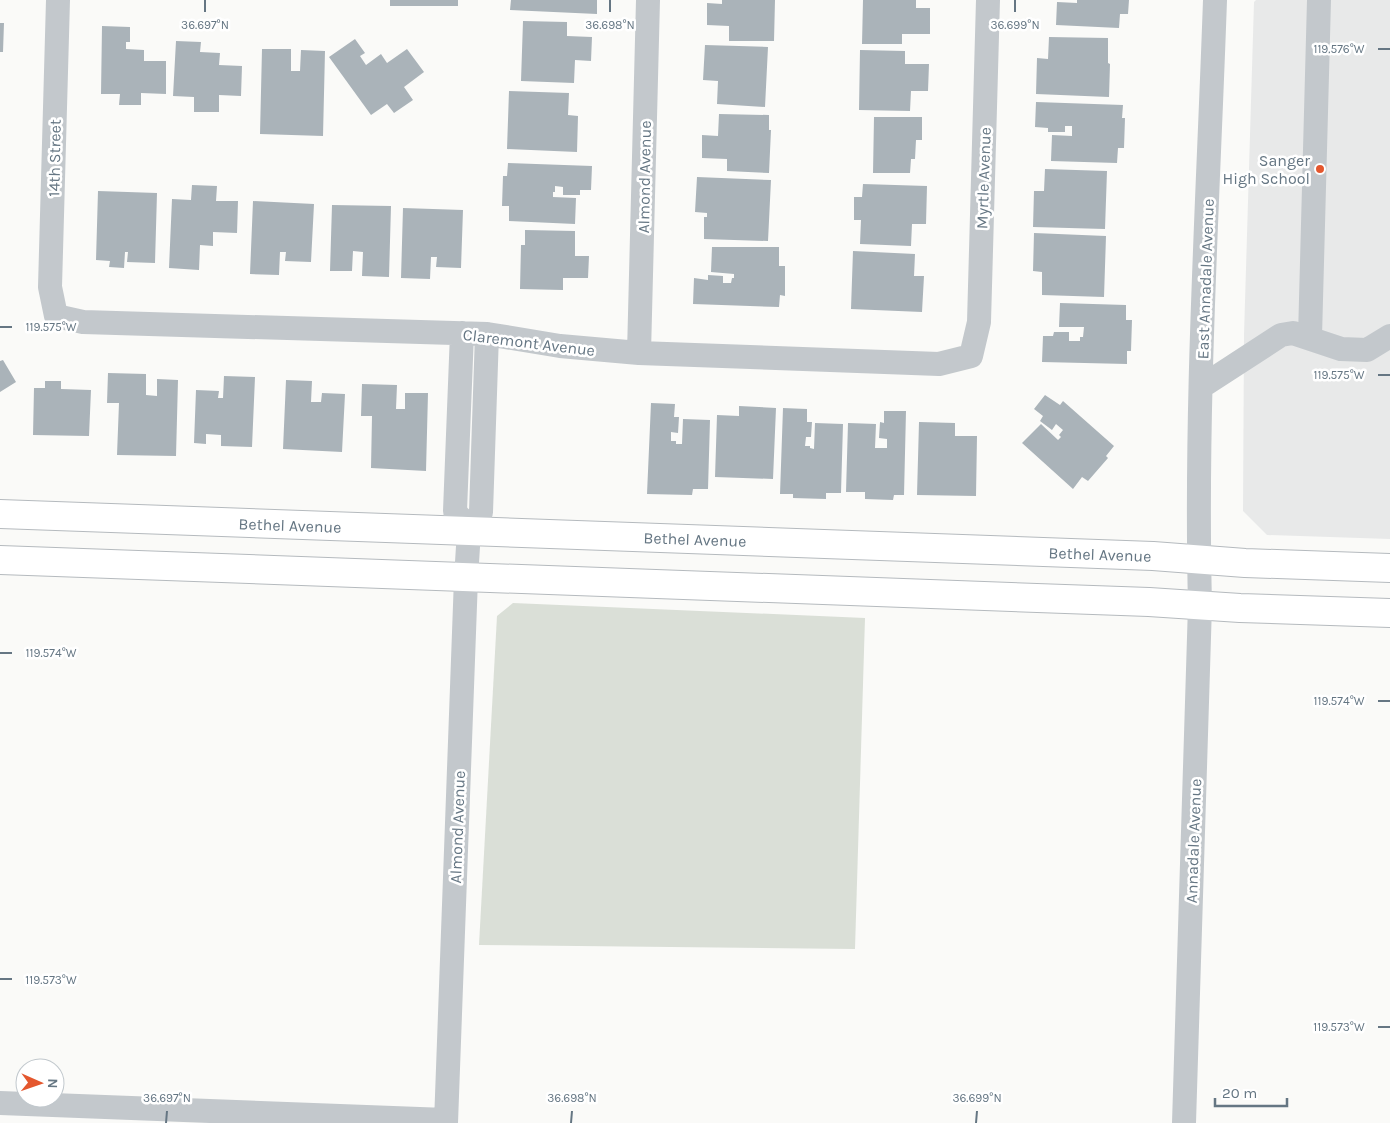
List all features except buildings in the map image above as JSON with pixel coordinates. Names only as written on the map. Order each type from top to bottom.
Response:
[{"type":"main road","name":"Bethel Avenue","points":[[0,514],[1154,556],[1245,563],[1390,568]]},
{"type":"main road","points":[[0,560],[1149,602],[1200,606],[1390,613]]},
{"type":"street","name":"14th Street","points":[[56,316],[50,287],[58,0]]},
{"type":"street","name":"Almond Avenue","points":[[639,353],[648,0]]},
{"type":"street","name":"Myrtle Avenue","points":[[970,356],[979,322],[988,0]]},
{"type":"street","name":"East Annadale Avenue","points":[[1199,559],[1201,387],[1215,0]]},
{"type":"street","points":[[1310,337],[1319,0]]},
{"type":"street","name":"Claremont Avenue","points":[[56,316],[83,322],[487,334],[569,348],[639,353],[939,364],[970,356]]},
{"type":"street","points":[[462,333],[454,511],[469,531]]},
{"type":"street","points":[[1201,387],[1281,335],[1293,333],[1341,348],[1367,350],[1390,336]]},
{"type":"street","name":"Almond Avenue","points":[[446,1121],[466,578],[469,531],[481,512],[487,334]]},
{"type":"street","name":"Annadale Avenue","points":[[1184,1123],[1200,606],[1199,559]]},
{"type":"street","points":[[0,1104],[446,1121]]},
{"type":"shaded area","name":"Sanger High School","points":[[1256,0],[1390,0],[1390,539],[1267,535],[1243,511],[1244,335],[1254,2]]},
{"type":"shaded area","points":[[513,603],[865,618],[855,949],[479,945],[497,616]]},
{"type":"place","name":"Sanger High School","points":[[1320,169]]}]
